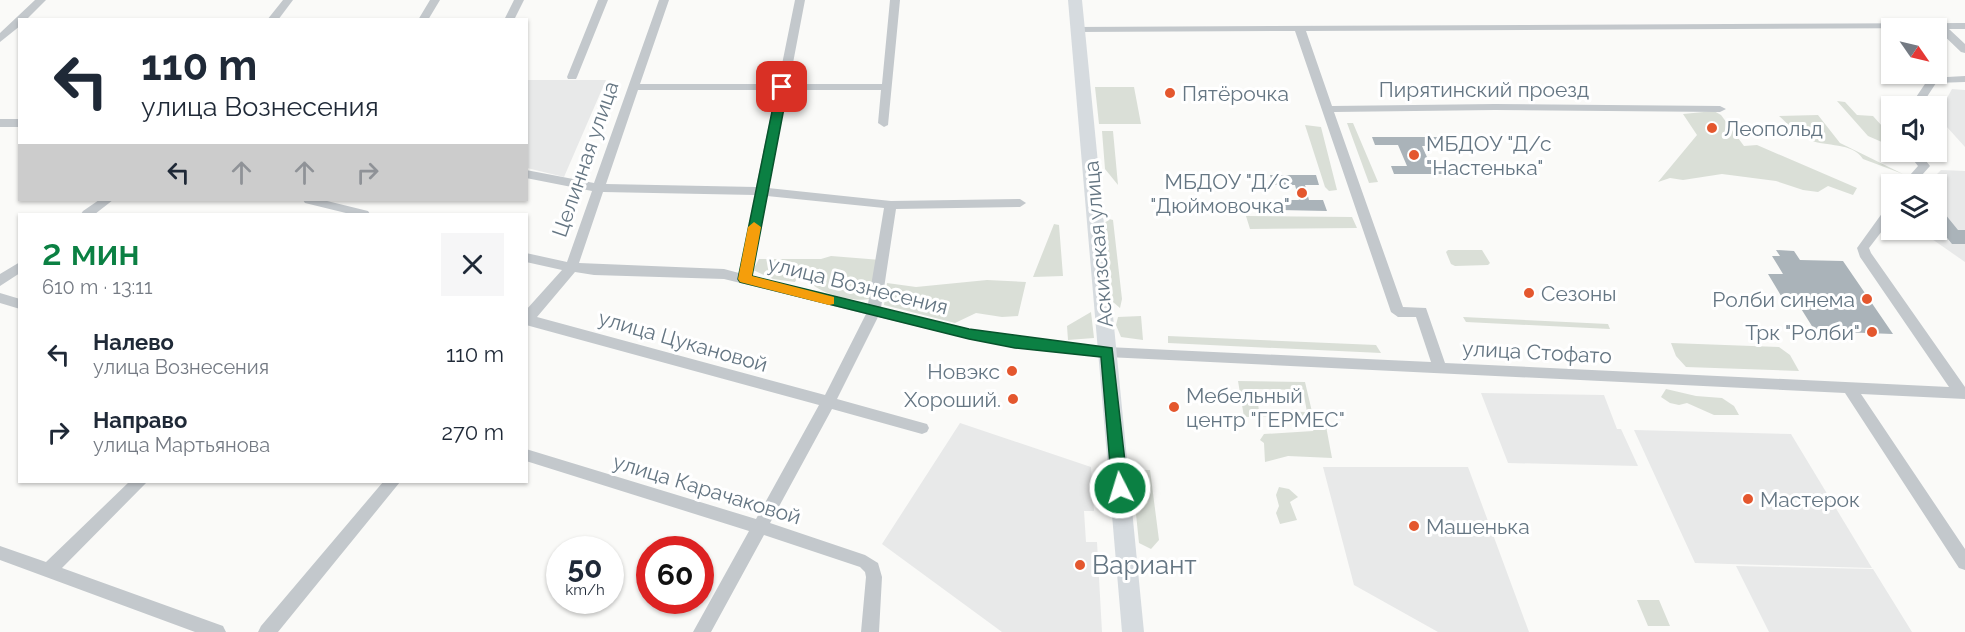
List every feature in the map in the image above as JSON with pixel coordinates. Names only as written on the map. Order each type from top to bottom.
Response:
[{"type":"main road","name":"Аскизская улица","points":[[1075,0],[1133,632]]},
{"type":"street","points":[[22,18],[41,0]]},
{"type":"street","points":[[274,18],[288,0]]},
{"type":"street","points":[[424,18],[435,0]]},
{"type":"street","points":[[510,18],[519,0]]},
{"type":"street","points":[[572,77],[603,0]]},
{"type":"street","name":"Целинная улица","points":[[528,319],[571,268],[664,0]]},
{"type":"street","points":[[744,279],[800,0]]},
{"type":"street","points":[[884,123],[895,0]]},
{"type":"street","points":[[0,39],[18,22]]},
{"type":"street","points":[[1947,27],[1965,26]]},
{"type":"street","points":[[1077,29],[1881,27]]},
{"type":"street","points":[[1300,30],[1398,312],[1421,312],[1440,368]]},
{"type":"street","points":[[1947,33],[1965,50]]},
{"type":"street","points":[[1923,96],[1933,80],[1965,79]]},
{"type":"street","points":[[634,87],[887,87]]},
{"type":"street","name":"Пирятинский проезд","points":[[1328,109],[1720,109]]},
{"type":"street","points":[[0,123],[18,123]]},
{"type":"street","points":[[1917,174],[1924,166],[1921,162]]},
{"type":"street","points":[[528,174],[599,188],[761,191],[891,205],[1020,203]]},
{"type":"street","points":[[88,213],[106,201]]},
{"type":"street","points":[[313,201],[360,213]]},
{"type":"street","points":[[702,632],[828,403],[874,311],[891,205]]},
{"type":"street","points":[[1881,223],[1863,248],[1865,254],[1963,393]]},
{"type":"street","name":"улица Вознесения","points":[[528,257],[571,268],[633,273],[724,274],[1004,340],[1107,352]]},
{"type":"street","points":[[0,281],[18,268]]},
{"type":"street","points":[[0,298],[18,303]]},
{"type":"street","name":"улица Цукановой","points":[[528,320],[922,428]]},
{"type":"street","name":"улица Стофато","points":[[1107,352],[1963,393]]},
{"type":"street","points":[[1850,387],[1965,563]]},
{"type":"street","name":"улица Карачаковой","points":[[528,456],[865,562],[872,568],[870,632]]},
{"type":"street","points":[[49,570],[138,483]]},
{"type":"street","points":[[267,632],[391,483]]},
{"type":"street","points":[[0,553],[217,632]]},
{"type":"shaded area","points":[[528,80],[606,80],[564,177],[528,168]]},
{"type":"shaded area","points":[[1095,87],[1134,87],[1141,124],[1099,124]]},
{"type":"shaded area","points":[[1952,89],[1965,90],[1965,147],[1947,127],[1947,98]]},
{"type":"shaded area","points":[[1837,101],[1845,102],[1857,115],[1873,116],[1881,125],[1881,142],[1868,136]]},
{"type":"shaded area","points":[[1714,111],[1721,115],[1744,146],[1757,145],[1857,188],[1853,195],[1828,186],[1818,192],[1803,190],[1776,181],[1722,174],[1683,180],[1670,178],[1658,182],[1697,135],[1683,114]]},
{"type":"shaded area","points":[[1818,115],[1840,143],[1903,174],[1863,159],[1846,147],[1810,140],[1779,116]]},
{"type":"shaded area","points":[[1347,123],[1353,123],[1378,182],[1369,183]]},
{"type":"shaded area","points":[[1305,125],[1321,127],[1337,190],[1329,191],[1325,187]]},
{"type":"shaded area","points":[[1102,131],[1113,131],[1118,185],[1105,169]]},
{"type":"shaded area","points":[[1941,170],[1965,171],[1965,262],[1933,240],[1947,240],[1947,174],[1937,174]]},
{"type":"shaded area","points":[[1246,216],[1352,217],[1357,228],[1250,229]]},
{"type":"shaded area","points":[[1109,219],[1113,220],[1122,299],[1120,308],[1113,302],[1105,223]]},
{"type":"shaded area","points":[[1054,224],[1059,225],[1063,276],[1033,277]]},
{"type":"shaded area","points":[[1448,250],[1482,250],[1490,263],[1488,265],[1455,266],[1451,264],[1446,252]]},
{"type":"shaded area","points":[[831,256],[881,260],[870,299],[851,299],[829,294],[810,283],[803,267],[795,282],[773,279],[753,270],[759,259],[821,259]]},
{"type":"shaded area","points":[[987,280],[1026,282],[1018,316],[1002,317],[976,313],[955,323],[884,305],[887,283],[916,287]]},
{"type":"shaded area","points":[[1091,312],[1094,338],[1068,340],[1067,326]]},
{"type":"shaded area","points":[[1141,316],[1143,340],[1121,337],[1116,325],[1118,317]]},
{"type":"shaded area","points":[[1463,317],[1608,324],[1610,329],[1466,322]]},
{"type":"shaded area","points":[[1168,336],[1376,345],[1381,353],[1168,343]]},
{"type":"shaded area","points":[[1671,343],[1779,347],[1790,355],[1799,371],[1686,367],[1676,356]]},
{"type":"shaded area","points":[[1238,381],[1305,382],[1313,416],[1244,417]],"holes":[[[1256,389],[1303,390],[1307,412],[1259,411]]]},
{"type":"shaded area","points":[[1666,389],[1696,396],[1722,398],[1734,406],[1739,415],[1714,415],[1687,403],[1679,405],[1670,403],[1661,397]]},
{"type":"shaded area","points":[[1481,393],[1604,395],[1617,429],[1621,429],[1638,466],[1508,463]]},
{"type":"shaded area","points":[[960,423],[1091,467],[1094,511],[1084,511],[1086,542],[1097,542],[1102,632],[1002,632],[882,544]]},
{"type":"shaded area","points":[[1326,426],[1332,458],[1288,456],[1265,462],[1264,443],[1260,440],[1264,434],[1313,431],[1315,427]]},
{"type":"shaded area","name":"Мастерок","points":[[1634,430],[1791,434],[1872,568],[1695,563]]},
{"type":"shaded area","name":"Машенька","points":[[1323,467],[1468,467],[1529,632],[1438,632],[1354,585]]},
{"type":"shaded area","points":[[1135,470],[1150,470],[1159,540],[1151,549],[1139,543],[1132,475]]},
{"type":"shaded area","points":[[1279,487],[1289,489],[1298,497],[1290,502],[1297,520],[1280,524],[1276,513],[1279,506],[1276,495]]},
{"type":"shaded area","points":[[1736,566],[1873,569],[1912,632],[1769,632]]},
{"type":"shaded area","points":[[1637,600],[1659,600],[1670,626],[1648,626]]},
{"type":"building","name":"МБДОУ \"Д/с \"Настенька\"","points":[[1372,137],[1441,137],[1445,146],[1422,146],[1431,166],[1447,166],[1450,174],[1394,174],[1391,166],[1407,166],[1398,145],[1375,145]]},
{"type":"building","name":"МБДОУ \"Д/с \"Дюймовочка\"","points":[[1270,175],[1316,175],[1319,185],[1305,185],[1309,200],[1323,200],[1327,211],[1280,210],[1277,200],[1299,200],[1295,185],[1273,185]]},
{"type":"building","points":[[1947,216],[1958,230],[1965,230],[1965,244],[1952,244],[1947,238]]},
{"type":"building","points":[[1776,250],[1794,251],[1800,260],[1843,261],[1893,334],[1815,331],[1795,299],[1783,299],[1768,274],[1783,274],[1772,256],[1780,256]]},
{"type":"slow traffic","points":[[754,227],[744,279],[829,300]]},
{"type":"place","name":"Пятёрочка","points":[[1170,93]]},
{"type":"place","name":"Леопольд","points":[[1712,128]]},
{"type":"place","name":"МБДОУ \"Д/с \"Настенька\"","points":[[1414,155]]},
{"type":"place","name":"МБДОУ \"Д/с \"Дюймовочка\"","points":[[1302,193]]},
{"type":"place","name":"Сезоны","points":[[1529,293]]},
{"type":"place","name":"Ролби синема","points":[[1867,299]]},
{"type":"place","name":"Трк \"Ролби\"","points":[[1872,332]]},
{"type":"place","name":"Новэкс","points":[[1012,371]]},
{"type":"place","name":"Хороший.","points":[[1013,399]]},
{"type":"place","name":"Мебельный центр \"ГЕРМЕС\"","points":[[1174,407]]},
{"type":"place","name":"Мастерок","points":[[1748,499]]},
{"type":"place","name":"Машенька","points":[[1414,526]]},
{"type":"place","name":"Вариант","points":[[1080,565]]},
{"type":"route","points":[[782,87],[744,279],[969,334],[1015,342],[1107,352],[1120,488]]}]
